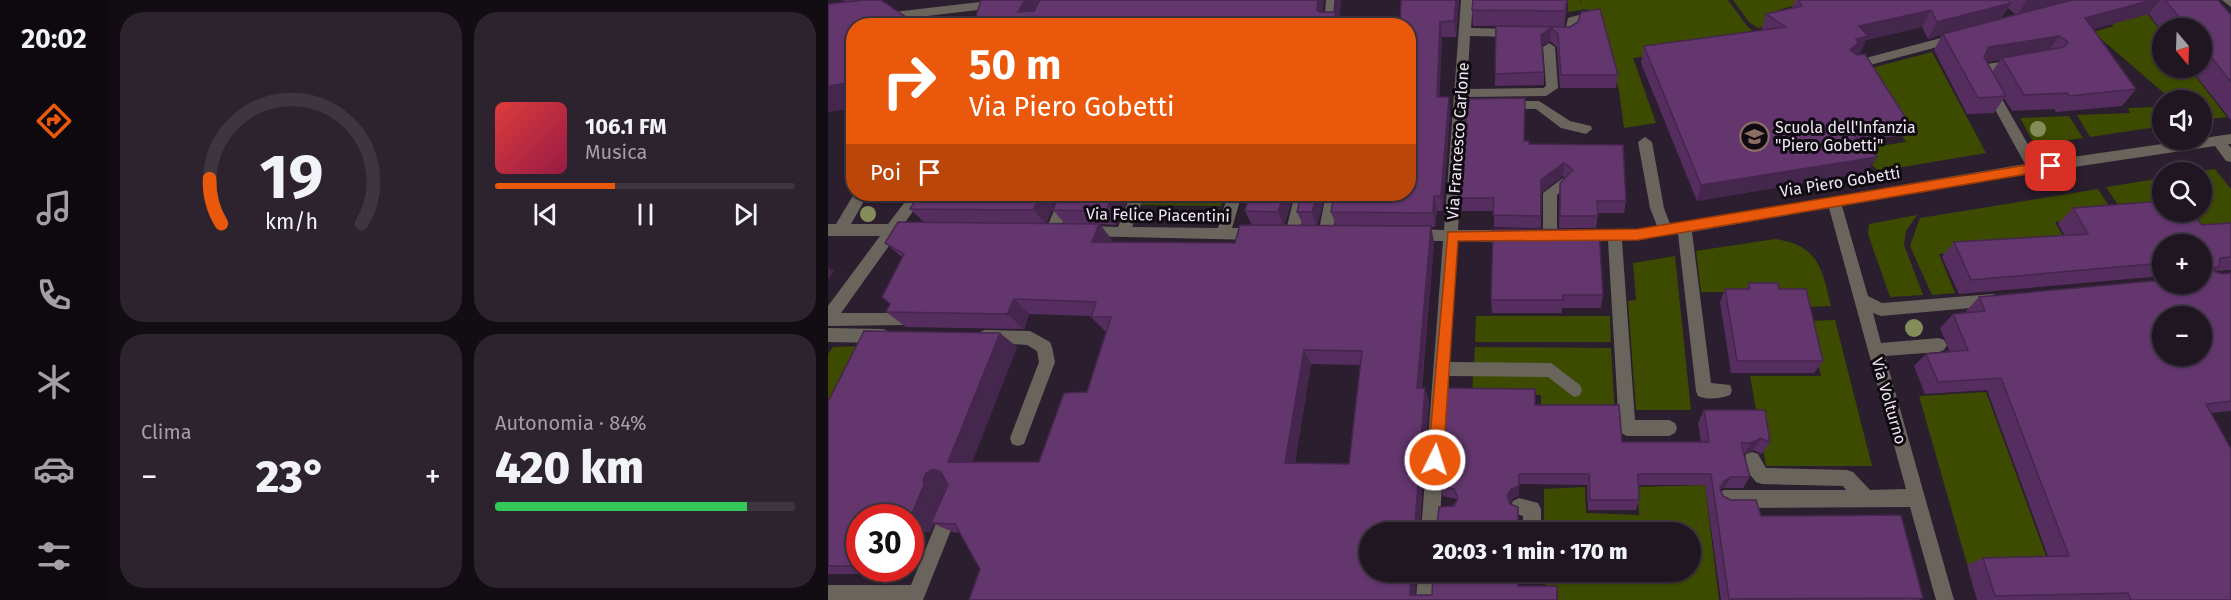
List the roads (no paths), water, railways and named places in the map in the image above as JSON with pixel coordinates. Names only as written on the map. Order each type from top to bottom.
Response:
[{"type":"street","points":[[876,18],[1028,0]]},
{"type":"street","points":[[1331,18],[1332,0]]},
{"type":"street","name":"Via Francesco Carlone","points":[[1431,522],[1467,0]]},
{"type":"street","points":[[1465,32],[1569,33],[1572,30],[1572,21],[1586,17]]},
{"type":"street","points":[[1851,66],[1973,34]]},
{"type":"street","points":[[1461,99],[1546,92],[1552,88],[1549,47]]},
{"type":"street","points":[[2026,62],[1984,68],[1981,72],[2034,168]]},
{"type":"street","points":[[1461,99],[1539,105],[1566,125],[1586,129]]},
{"type":"street","points":[[2224,139],[2231,157]]},
{"type":"street","name":"Via Piero Gobetti","points":[[1452,236],[1615,236],[1665,230],[2034,168],[2224,139]]},
{"type":"street","points":[[1645,142],[1657,208],[1665,230]]},
{"type":"street","points":[[1550,236],[1550,193],[1563,183]]},
{"type":"street","points":[[834,230],[856,201]]},
{"type":"street","points":[[828,318],[913,201]]},
{"type":"street","name":"Via Felice Piacentini","points":[[1066,201],[1058,232],[1303,234]]},
{"type":"street","points":[[1123,232],[1135,201]]},
{"type":"street","points":[[1224,233],[1233,201]]},
{"type":"street","points":[[1301,201],[1303,234]]},
{"type":"street","points":[[1303,234],[1328,201]]},
{"type":"street","name":"Via Volturno","points":[[1834,201],[1945,600]]},
{"type":"street","points":[[1684,226],[1704,391],[1724,390]]},
{"type":"street","points":[[834,230],[927,231]]},
{"type":"street","points":[[1394,235],[1452,236]]},
{"type":"street","points":[[1615,236],[1627,428],[1670,428]]},
{"type":"street","points":[[1865,313],[1864,301],[1881,310],[2014,298]]},
{"type":"street","points":[[828,318],[900,320]]},
{"type":"street","points":[[828,335],[899,336]]},
{"type":"street","points":[[970,337],[1030,338],[1044,346],[1047,362],[1017,438]]},
{"type":"street","points":[[1875,350],[1940,345]]},
{"type":"street","points":[[1442,369],[1551,370],[1574,390]]},
{"type":"street","points":[[1752,460],[1753,467],[1762,476],[1847,478],[1867,499]]},
{"type":"street","points":[[828,594],[913,597],[957,495]]},
{"type":"street","points":[[1724,499],[1917,498]]},
{"type":"street","points":[[1432,506],[1450,507]]},
{"type":"street","points":[[1519,507],[1532,509],[1532,522]]},
{"type":"street","points":[[1425,600],[1426,582]]},
{"type":"place","name":"Scuola dell'Infanzia \"Piero Gobetti\"","points":[[1754,136]]}]
